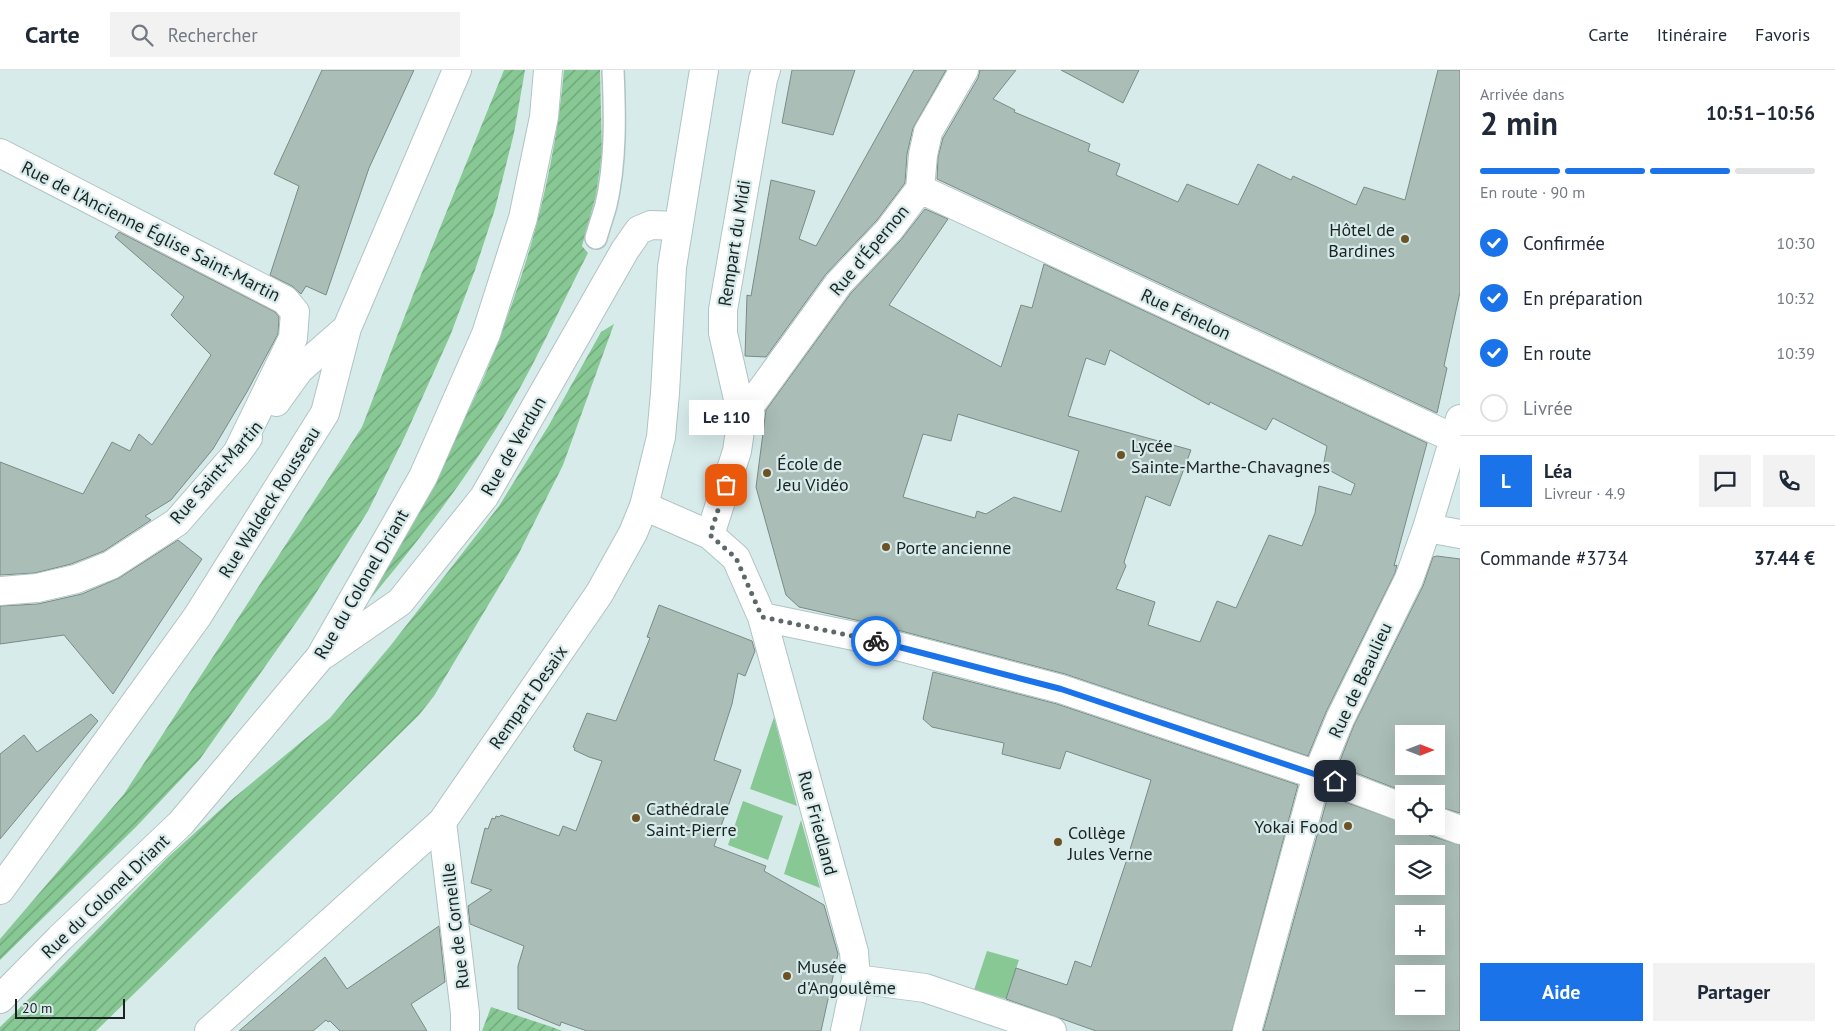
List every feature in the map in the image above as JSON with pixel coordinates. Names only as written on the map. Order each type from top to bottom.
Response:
[{"type":"street","name":"Rue Waldeck Rousseau","points":[[0,890],[197,617],[325,414],[348,328],[457,70]]},
{"type":"street","name":"Rue du Colonel Driant","points":[[0,999],[60,938],[181,823],[320,658],[423,477],[486,334],[523,218],[544,117],[548,70]]},
{"type":"street","points":[[596,238],[606,204],[612,159],[613,70]]},
{"type":"street","name":"Rempart Desaix","points":[[209,1031],[442,822],[599,594],[633,533],[644,506],[661,437],[672,267],[704,70]]},
{"type":"street","name":"Rempart du Midi","points":[[742,417],[723,333],[723,310],[759,98],[766,70]]},
{"type":"street","name":"Rue d'Épernon","points":[[742,417],[839,283],[889,230],[920,189],[923,156],[928,132],[964,70]]},
{"type":"street","name":"Rue de l'Ancienne Église Saint-Martin","points":[[0,153],[285,300],[295,312],[293,338],[237,453]]},
{"type":"street","name":"Rue Fénelon","points":[[920,189],[1456,428]]},
{"type":"street","name":"Rue de Verdun","points":[[320,658],[400,602],[484,497],[625,250],[639,230],[651,225],[678,226]]},
{"type":"street","name":"Rue Saint-Martin","points":[[0,591],[37,588],[76,579],[111,565],[177,522],[237,453],[299,370],[348,328]]},
{"type":"street","points":[[710,535],[737,452],[742,417]]},
{"type":"street","name":"Rue de Beaulieu","points":[[1247,1031],[1317,775],[1340,719],[1409,578],[1427,528],[1456,428]]},
{"type":"street","name":"Rue Friedland","points":[[644,506],[710,535],[736,558],[762,617],[854,952],[856,979],[845,1031]]},
{"type":"street","points":[[1427,528],[1460,534]]},
{"type":"street","points":[[762,617],[878,641],[1061,689],[1317,775],[1395,805]]},
{"type":"street","name":"Rue de Corneille","points":[[442,822],[465,1013],[464,1031]]},
{"type":"street","points":[[1445,824],[1460,830]]},
{"type":"street","points":[[856,979],[924,988],[1052,1031]]},
{"type":"green space","points":[[504,70],[525,70],[514,133],[495,209],[475,270],[450,336],[405,436],[368,511],[309,604],[200,759],[136,827],[0,960],[0,939],[124,794],[362,427],[416,287]]},
{"type":"green space","points":[[564,70],[600,70],[602,153],[596,195],[582,246],[588,253],[532,366],[495,430],[438,513],[355,617],[467,414],[481,384],[514,299],[542,203],[555,137]]},
{"type":"green space","points":[[614,324],[563,465],[518,555],[434,696],[419,715],[96,1031],[0,1031],[0,1027],[167,858],[230,801],[330,718],[391,645],[499,506],[549,425],[601,332]]},
{"type":"green space","points":[[774,717],[797,806],[750,789]]},
{"type":"green space","points":[[743,801],[783,816],[768,860],[728,845]]},
{"type":"green space","points":[[801,820],[820,888],[784,874]]},
{"type":"green space","points":[[987,951],[1019,960],[1006,999],[974,990]]},
{"type":"green space","points":[[491,1007],[552,1027],[562,1031],[482,1031]]},
{"type":"building","points":[[322,70],[414,70],[369,168],[326,295],[306,286],[301,294],[292,286],[270,275],[299,186],[274,174]]},
{"type":"building","points":[[792,70],[855,70],[833,135],[782,123]]},
{"type":"building","points":[[914,70],[946,70],[913,128],[907,154],[905,183],[877,220],[826,274],[766,357],[745,356],[747,295],[751,296],[771,180],[815,191],[799,239],[816,246]]},
{"type":"building","points":[[980,70],[1016,70],[993,99],[1015,110],[1014,112],[1090,144],[1088,151],[1120,164],[1116,175],[1178,202],[1187,184],[1238,205],[1258,164],[1291,180],[1293,176],[1356,205],[1364,187],[1405,200],[1438,70],[1460,70],[1460,292],[1444,366],[1447,368],[1437,413],[937,179],[938,157],[943,138],[978,78]]},
{"type":"building","points":[[1061,70],[1139,70],[1123,103]]},
{"type":"building","points":[[925,209],[948,219],[889,305],[1001,367],[1021,305],[1032,308],[1044,264],[1427,443],[1394,566],[1397,565],[1395,573],[1326,712],[1308,756],[1065,674],[882,626],[799,607],[786,595],[756,487],[766,410],[851,293],[900,241]],"holes":[[[1110,350],[1209,405],[1210,402],[1266,430],[1273,418],[1327,446],[1323,467],[1355,484],[1351,495],[1319,486],[1315,513],[1302,546],[1269,535],[1236,608],[1217,601],[1200,642],[1148,625],[1155,602],[1116,589],[1126,566],[1124,562],[1146,496],[1170,506],[1191,450],[1068,416],[1086,358],[1105,365]],[[958,414],[1079,451],[1061,512],[1014,497],[986,514],[977,511],[975,518],[903,497],[923,434],[951,441]]]},
{"type":"building","points":[[119,232],[275,312],[279,317],[278,334],[213,449],[171,500],[145,516],[151,520],[104,551],[71,564],[35,573],[0,575],[0,462],[83,494],[112,442],[130,451],[139,434],[152,445],[211,355],[171,315],[184,297],[115,237]]},
{"type":"building","points":[[178,540],[202,559],[113,694],[64,635],[0,644],[0,606],[38,604],[82,594],[119,578]]},
{"type":"building","points":[[1433,557],[1460,559],[1460,813],[1445,809],[1445,785],[1395,785],[1395,788],[1338,766],[1354,725],[1423,586]]},
{"type":"building","name":"Cathédrale Saint-Pierre","points":[[659,605],[752,641],[755,651],[745,676],[738,673],[732,704],[714,760],[741,770],[714,846],[766,866],[764,871],[824,905],[838,954],[821,1031],[587,1031],[561,1022],[560,1026],[518,1009],[518,966],[524,946],[470,924],[468,906],[492,890],[471,883],[485,828],[488,829],[492,818],[495,819],[496,816],[499,817],[501,815],[559,836],[563,826],[576,831],[602,761],[574,750],[575,748],[573,747],[587,713],[616,721],[650,638],[647,637]]},
{"type":"building","points":[[933,672],[1057,704],[1298,785],[1232,1031],[1096,1031],[1006,999],[1016,968],[1067,985],[1075,961],[1091,967],[1151,780],[1066,751],[1060,769],[1002,754],[1004,743],[932,727],[923,719]]},
{"type":"building","points":[[91,714],[98,721],[0,839],[0,754],[24,735],[37,752]]},
{"type":"building","points":[[1328,796],[1395,820],[1395,835],[1430,835],[1460,845],[1460,1031],[1263,1031]]},
{"type":"building","points":[[439,926],[445,982],[411,1004],[427,1031],[340,1031],[330,1021],[326,1020],[313,1031],[239,1031],[325,957],[347,989]]},
{"type":"way so far","points":[[726,485],[710,535],[736,558],[762,617],[876,641]]},
{"type":"place","name":"Hôtel de Bardines","points":[[1405,239]]},
{"type":"place","name":"Lycée Sainte-Marthe-Chavagnes","points":[[1121,455]]},
{"type":"place","name":"École de Jeu Vidéo","points":[[767,473]]},
{"type":"place","name":"Le 110","points":[[726,485]]},
{"type":"place","name":"Porte ancienne","points":[[886,547]]},
{"type":"place","name":"Cathédrale Saint-Pierre","points":[[636,818]]},
{"type":"place","name":"Yokai Food","points":[[1348,826]]},
{"type":"place","name":"Collège Jules Verne","points":[[1058,842]]},
{"type":"place","name":"Musée d'Angoulême","points":[[787,976]]},
{"type":"route","points":[[876,641],[1061,689],[1335,781]]}]
